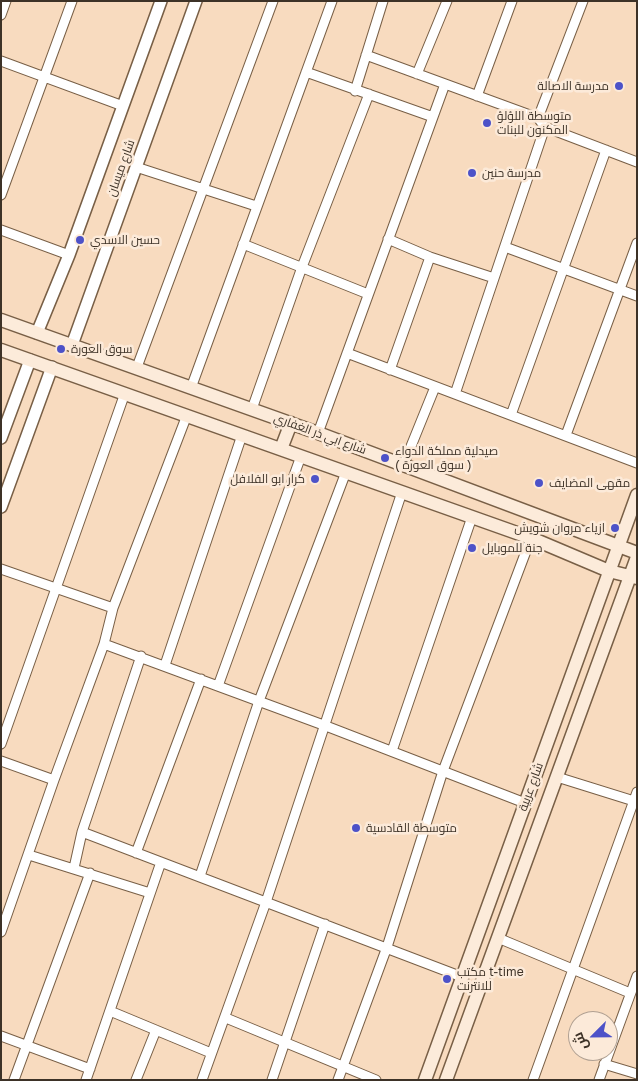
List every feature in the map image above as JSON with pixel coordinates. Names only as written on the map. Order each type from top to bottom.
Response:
[{"type":"main road","name":"شارع ابي ذر الغفاري","points":[[1,320],[291,423],[618,547],[637,552]]},
{"type":"main road","points":[[1,350],[531,538],[609,571],[633,577]]},
{"type":"main road","points":[[281,449],[291,423]]},
{"type":"main road","name":"شارع عربية","points":[[425,1080],[637,495]]},
{"type":"main road","name":"شارع عربية","points":[[446,1080],[557,777],[633,577],[637,557]]},
{"type":"street","points":[[1,15],[6,1]]},
{"type":"street","points":[[1,195],[72,1]]},
{"type":"street","name":"شارع ميسان","points":[[36,333],[69,255],[161,1]]},
{"type":"street","name":"شارع ميسان","points":[[72,345],[196,1]]},
{"type":"street","points":[[137,367],[273,1]]},
{"type":"street","points":[[355,91],[383,1]]},
{"type":"street","points":[[417,74],[447,1]]},
{"type":"street","points":[[478,96],[512,1]]},
{"type":"street","points":[[538,118],[583,1]]},
{"type":"street","points":[[191,388],[330,2]]},
{"type":"street","points":[[366,55],[538,118],[545,127],[637,162]]},
{"type":"street","points":[[1,61],[123,106]]},
{"type":"street","points":[[306,72],[355,91],[369,94],[433,117]]},
{"type":"street","points":[[318,433],[445,84]]},
{"type":"street","points":[[252,409],[302,267],[369,94]]},
{"type":"street","points":[[455,394],[545,127]]},
{"type":"street","points":[[511,415],[606,150]]},
{"type":"street","points":[[136,167],[256,206]]},
{"type":"street","points":[[1,230],[69,255]]},
{"type":"street","points":[[388,240],[430,257],[494,278]]},
{"type":"street","points":[[566,435],[637,243]]},
{"type":"street","points":[[244,244],[368,294]]},
{"type":"street","points":[[505,247],[637,296]]},
{"type":"street","points":[[390,370],[430,257]]},
{"type":"street","points":[[347,354],[637,463]]},
{"type":"street","points":[[1,438],[30,360]]},
{"type":"street","points":[[1,507],[52,367]]},
{"type":"street","points":[[403,466],[435,387]]},
{"type":"street","points":[[1,744],[125,393]]},
{"type":"street","points":[[1,932],[104,644],[113,608],[187,415]]},
{"type":"street","points":[[165,666],[242,435]]},
{"type":"street","points":[[218,686],[301,456]]},
{"type":"street","points":[[200,876],[259,701],[346,472]]},
{"type":"street","points":[[202,1080],[226,1018],[326,726],[402,492]]},
{"type":"street","points":[[392,751],[472,517]]},
{"type":"street","points":[[338,1080],[387,947],[443,771],[531,538]]},
{"type":"street","points":[[1,569],[113,608]]},
{"type":"street","points":[[104,644],[141,656],[392,751],[525,804]]},
{"type":"street","points":[[74,868],[82,832],[141,656]]},
{"type":"street","points":[[136,853],[201,679]]},
{"type":"street","points":[[1,760],[54,780]]},
{"type":"street","points":[[557,777],[635,802]]},
{"type":"street","points":[[533,1080],[635,802],[637,792]]},
{"type":"street","points":[[82,832],[462,977]]},
{"type":"street","points":[[29,855],[150,893]]},
{"type":"street","points":[[86,1080],[161,862]]},
{"type":"street","points":[[14,1080],[90,873]]},
{"type":"street","points":[[272,1080],[283,1042],[325,924]]},
{"type":"street","points":[[498,938],[630,993]]},
{"type":"street","points":[[599,1080],[637,976]]},
{"type":"street","points":[[110,1011],[212,1053]]},
{"type":"street","points":[[226,1018],[376,1080]]},
{"type":"street","points":[[136,1080],[156,1030]]},
{"type":"street","points":[[1,1036],[90,1070]]},
{"type":"street","points":[[604,1064],[637,1074]]},
{"type":"place","name":"مدرسة الاصالة","points":[[619,86]]},
{"type":"place","name":"متوسطة اللؤلؤ المكنون للبنات","points":[[487,123]]},
{"type":"place","name":"مدرسة حنين","points":[[472,173]]},
{"type":"place","name":"حسين الاسدي","points":[[80,240]]},
{"type":"place","name":"سوق العورة","points":[[61,349]]},
{"type":"place","name":"صيدلية مملكة الدواء ( سوق العورة )","points":[[385,458]]},
{"type":"place","name":"كرار ابو الفلافل","points":[[315,479]]},
{"type":"place","name":"مقهى المضايف","points":[[539,483]]},
{"type":"place","name":"ازياء مروان شويش","points":[[615,528]]},
{"type":"place","name":"جنة للموبايل","points":[[472,548]]},
{"type":"place","name":"متوسطة القادسية","points":[[356,828]]},
{"type":"place","name":"مكتب t-time للانترنت","points":[[447,979]]}]
